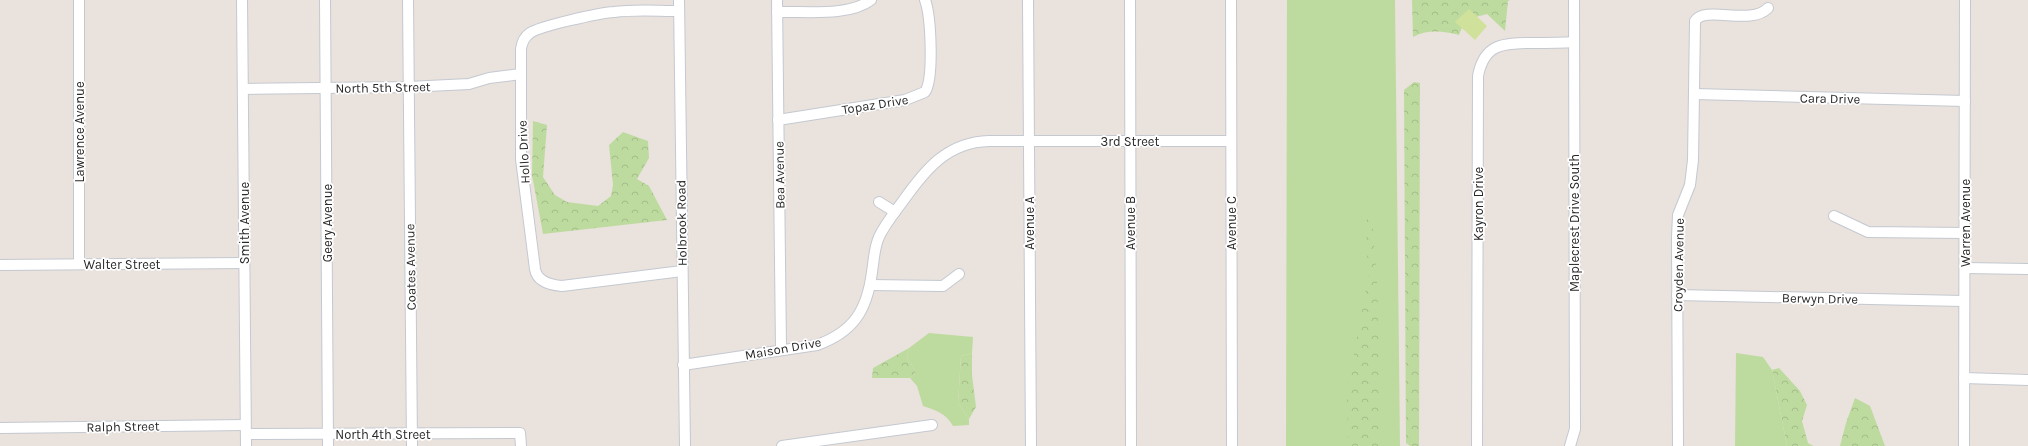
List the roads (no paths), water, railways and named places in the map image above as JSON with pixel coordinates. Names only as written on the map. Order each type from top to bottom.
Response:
[{"type":"street","name":"Lawrence Avenue","points":[[78,0],[79,264]]},
{"type":"street","name":"Smith Avenue","points":[[242,0],[244,89],[246,446]]},
{"type":"street","name":"Geery Avenue","points":[[325,0],[328,446]]},
{"type":"street","name":"Coates Avenue","points":[[408,0],[412,446]]},
{"type":"street","name":"Holbrook Road","points":[[679,0],[685,446]]},
{"type":"street","name":"Bea Avenue","points":[[777,0],[781,349]]},
{"type":"street","points":[[777,12],[839,11],[858,8],[871,0]]},
{"type":"street","name":"Topaz Drive","points":[[778,120],[904,100],[925,92],[930,80],[930,57],[929,15],[925,0]]},
{"type":"street","name":"Avenue A","points":[[1028,0],[1031,446]]},
{"type":"street","name":"Avenue B","points":[[1130,0],[1131,446]]},
{"type":"street","name":"Avenue C","points":[[1231,0],[1230,141],[1232,446]]},
{"type":"street","name":"Maplecrest Drive South","points":[[1570,446],[1575,429],[1574,0]]},
{"type":"street","name":"Warren Avenue","points":[[1964,446],[1963,301],[1965,268],[1965,0]]},
{"type":"street","name":"Croyden Avenue","points":[[1678,446],[1678,214],[1690,185],[1693,160],[1696,38],[1695,21],[1699,16],[1754,16],[1763,14],[1768,8]]},
{"type":"street","name":"Hollo Drive","points":[[679,11],[613,12],[530,32],[522,42],[521,160],[535,269],[538,276],[548,284],[562,286],[682,271]]},
{"type":"street","name":"Kayron Drive","points":[[1477,446],[1478,76],[1480,66],[1485,57],[1494,48],[1506,43],[1574,42]]},
{"type":"street","name":"North 5th Street","points":[[244,89],[408,87],[469,84],[489,78],[521,74]]},
{"type":"street","name":"Cara Drive","points":[[1695,94],[1965,101]]},
{"type":"street","name":"Maison Drive","points":[[684,365],[781,349],[817,345],[840,335],[852,324],[859,312],[870,284],[873,258],[879,237],[923,172],[945,154],[979,141],[1029,142]]},
{"type":"street","name":"3rd Street","points":[[1029,142],[1230,141]]},
{"type":"street","points":[[879,202],[895,212]]},
{"type":"street","points":[[1834,216],[1868,232],[1964,233]]},
{"type":"street","name":"Walter Street","points":[[0,265],[244,263]]},
{"type":"street","points":[[1965,268],[2028,270]]},
{"type":"street","points":[[870,284],[943,286],[959,274]]},
{"type":"street","name":"Berwyn Drive","points":[[1678,295],[1963,301]]},
{"type":"street","points":[[1964,378],[2028,380]]},
{"type":"street","points":[[782,446],[932,425]]},
{"type":"street","name":"Ralph Street","points":[[0,428],[246,430]]},
{"type":"street","name":"North 4th Street","points":[[246,430],[328,435],[520,432],[521,446]]}]
